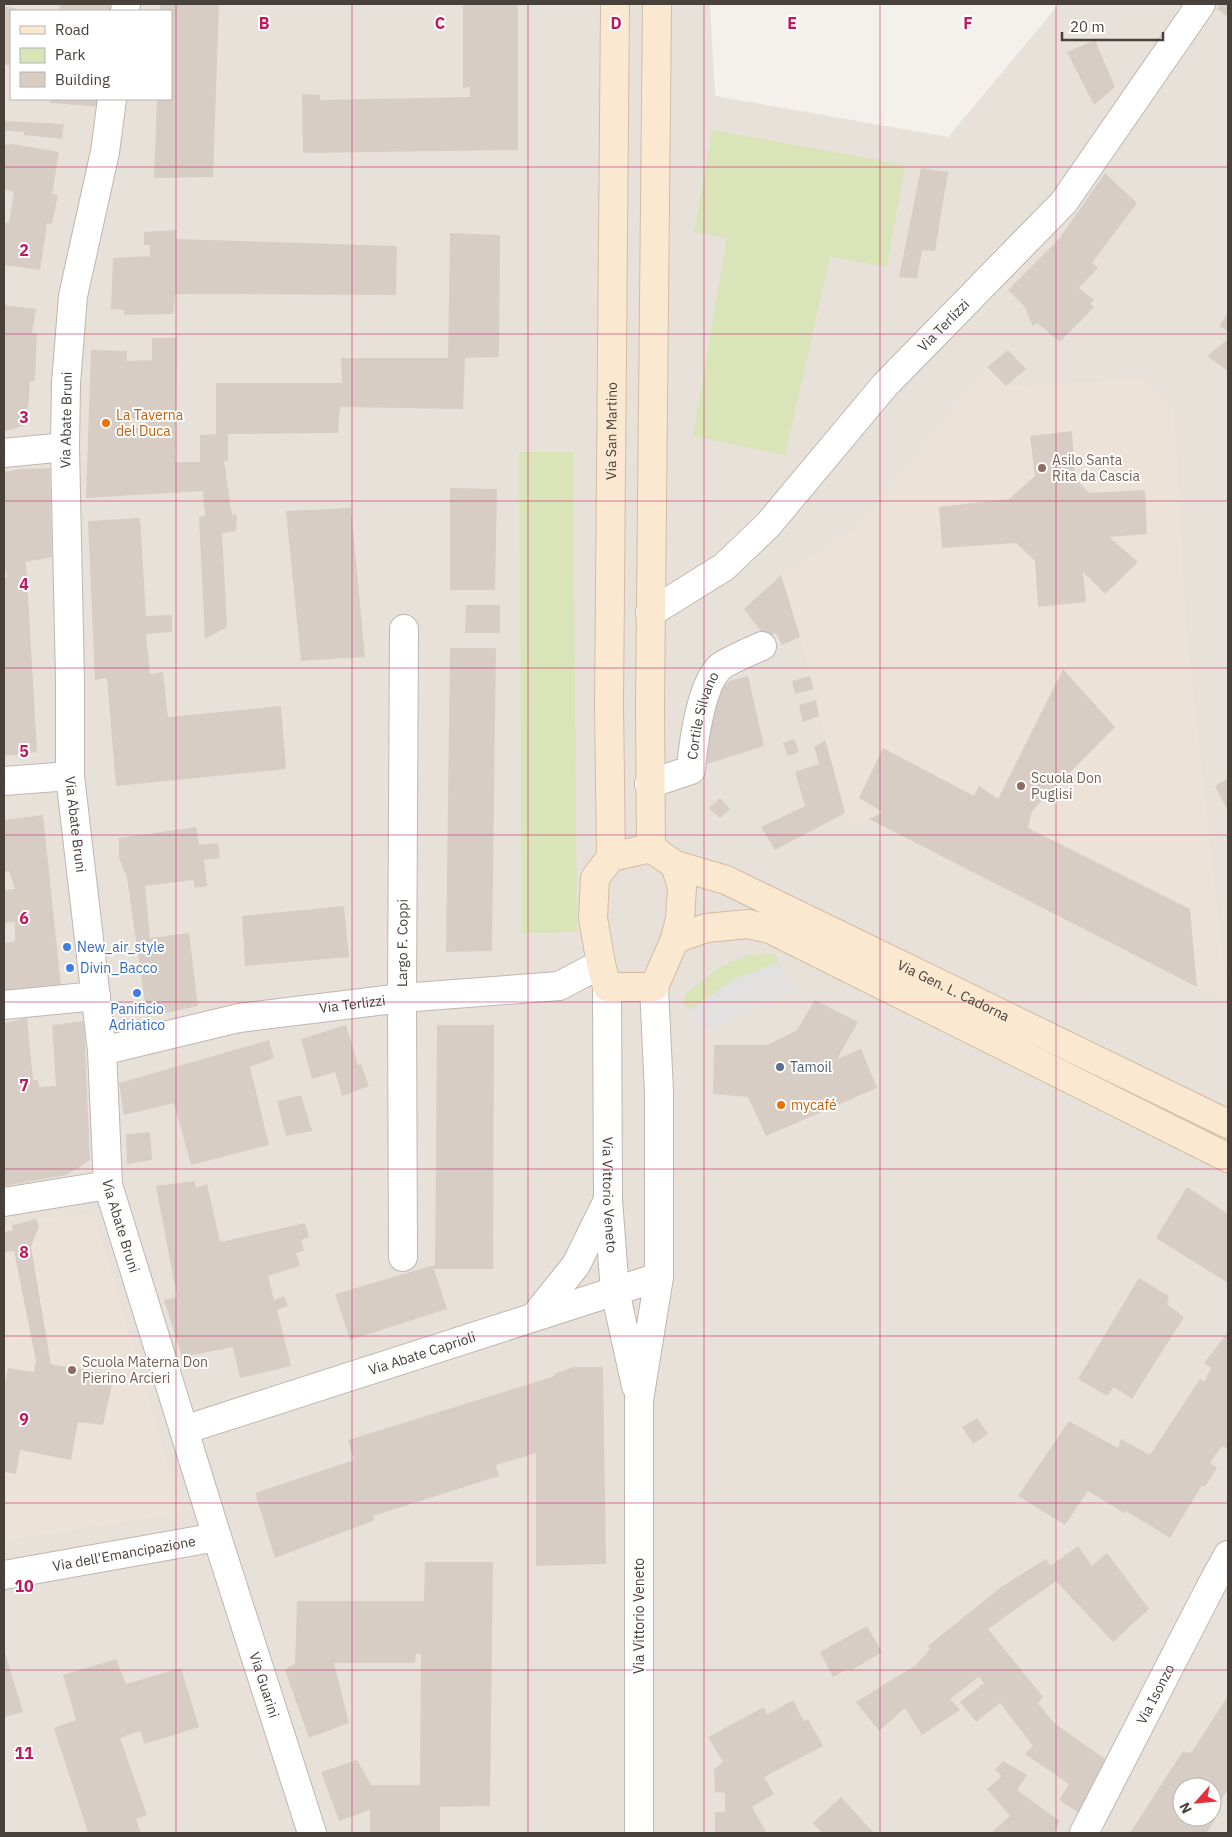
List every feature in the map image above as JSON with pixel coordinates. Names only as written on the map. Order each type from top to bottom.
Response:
[{"type":"main road","name":"Via San Martino","points":[[611,857],[609,696],[615,4]]},
{"type":"main road","points":[[651,848],[649,784],[650,613],[657,4]]},
{"type":"main road","points":[[651,848],[675,866],[682,887],[680,919],[675,940],[654,987],[604,975],[593,918],[595,878],[611,857],[651,848]]},
{"type":"main road","name":"Via Gen. L. Cadorna","points":[[675,866],[726,880],[1228,1124]]},
{"type":"main road","name":"Via Gen. L. Cadorna","points":[[675,940],[706,928],[748,924],[770,929],[1228,1158]]},
{"type":"street","name":"Via Terlizzi","points":[[650,613],[724,567],[768,525],[886,385],[1064,202],[1201,4]]},
{"type":"street","name":"Via Abate Bruni","points":[[112,100],[105,152],[73,296],[66,383],[65,447],[70,776],[102,1051],[108,1185],[217,1538]]},
{"type":"street","points":[[4,453],[65,447]]},
{"type":"street","name":"Largo F. Coppi","points":[[404,630],[402,998],[404,1257]]},
{"type":"street","name":"Cortile Silvano","points":[[649,784],[691,770],[693,745],[706,689],[720,667],[762,646]]},
{"type":"street","points":[[4,781],[70,776]]},
{"type":"street","name":"Via Terlizzi","points":[[102,1051],[239,1018],[402,998],[559,986],[604,975]]},
{"type":"street","name":"Via Vittorio Veneto","points":[[604,975],[608,1200],[615,1291],[639,1400]]},
{"type":"street","name":"Via Vittorio Veneto","points":[[638,1833],[639,1400],[659,1277],[659,1092],[654,987]]},
{"type":"street","points":[[4,1005],[96,996]]},
{"type":"street","points":[[4,1202],[108,1185]]},
{"type":"street","points":[[536,1316],[576,1265],[608,1200]]},
{"type":"street","name":"Via Abate Caprioli","points":[[184,1430],[659,1277]]},
{"type":"street","name":"Via dell'Emancipazione","points":[[4,1575],[217,1538]]},
{"type":"street","name":"Via Guarini","points":[[217,1538],[312,1833]]},
{"type":"street","name":"Via Isonzo","points":[[1084,1833],[1228,1555]]},
{"type":"shaded area","points":[[4,4],[710,4],[715,96],[948,137],[1059,4],[1228,4],[1228,1833],[4,1833]]},
{"type":"shaded area","name":"Scuola Don Puglisi","points":[[987,367],[1006,386],[1145,379],[1174,409],[1187,637],[1228,1002],[869,819],[851,828],[845,813],[825,740],[814,689],[781,575],[859,527]]},
{"type":"shaded area","points":[[779,962],[794,991],[704,1032],[691,1009],[733,980]]},
{"type":"shaded area","name":"Scuola Materna Don Pierino Arcieri","points":[[94,1213],[182,1513],[4,1541],[4,1227],[36,1219]]},
{"type":"green space","points":[[712,130],[905,165],[887,267],[830,257],[785,455],[693,436],[727,238],[694,232]]},
{"type":"green space","points":[[519,452],[573,452],[577,932],[522,933]]},
{"type":"green space","points":[[775,954],[779,962],[733,980],[691,1009],[683,1004],[686,993],[721,966],[749,955]]},
{"type":"building","points":[[60,4],[113,4],[112,10],[59,10]]},
{"type":"building","points":[[160,4],[219,4],[213,177],[154,178],[157,100],[172,100],[172,10],[160,10]]},
{"type":"building","points":[[463,4],[518,4],[518,150],[303,153],[302,94],[320,95],[320,100],[470,97],[470,87],[463,88]]},
{"type":"building","points":[[1221,4],[1228,4],[1228,17],[1217,9]]},
{"type":"building","points":[[6,6],[20,10],[10,10],[10,66],[4,64],[4,11]]},
{"type":"building","points":[[1095,40],[1115,87],[1094,105],[1067,52]]},
{"type":"building","points":[[50,100],[103,100],[102,107],[50,103]]},
{"type":"building","points":[[4,121],[64,124],[62,139],[24,135],[24,132],[4,131]]},
{"type":"building","points":[[13,144],[59,152],[52,194],[58,195],[52,224],[47,223],[40,270],[4,265],[4,223],[9,222],[14,192],[4,189],[4,145]]},
{"type":"building","points":[[921,168],[948,172],[935,251],[922,250],[917,279],[899,277]]},
{"type":"building","points":[[1105,173],[1137,203],[1092,263],[1098,268],[1079,288],[1094,300],[1090,304],[1094,307],[1060,342],[1037,323],[1033,327],[1025,307],[1008,290],[1059,239]]},
{"type":"building","points":[[177,230],[176,239],[397,246],[396,295],[175,294],[173,314],[124,315],[124,310],[111,309],[113,258],[150,256],[150,245],[144,245],[144,232]]},
{"type":"building","points":[[450,233],[500,235],[499,357],[465,358],[463,409],[340,407],[338,433],[228,434],[228,461],[224,461],[232,515],[237,514],[236,531],[222,533],[227,627],[205,639],[199,517],[205,516],[203,491],[86,498],[91,350],[127,351],[127,361],[152,360],[152,338],[177,338],[175,462],[200,462],[200,435],[216,434],[216,383],[342,383],[341,358],[448,358]],"holes":[[[145,418],[146,427],[129,429],[129,419]]]},
{"type":"building","points":[[4,305],[36,309],[32,333],[37,333],[35,381],[30,381],[27,425],[4,431]]},
{"type":"building","points":[[1228,313],[1228,331],[1219,326]]},
{"type":"building","points":[[1228,339],[1228,371],[1207,356]]},
{"type":"building","points":[[1008,350],[1026,369],[1006,386],[987,367]]},
{"type":"building","points":[[1072,431],[1075,478],[1089,493],[1145,490],[1147,534],[1109,537],[1138,562],[1105,594],[1083,572],[1086,602],[1038,607],[1035,561],[1016,543],[942,548],[939,507],[1009,499],[1035,476],[1030,436]]},
{"type":"building","points":[[50,468],[52,557],[26,562],[37,752],[4,756],[4,578],[7,577],[4,561],[4,472],[19,469]]},
{"type":"building","points":[[450,488],[497,489],[495,590],[450,590]]},
{"type":"building","points":[[351,508],[365,657],[301,661],[286,511]]},
{"type":"building","points":[[140,518],[146,616],[172,615],[172,632],[146,634],[150,674],[163,672],[168,717],[281,706],[286,769],[116,786],[107,678],[95,680],[88,521]]},
{"type":"building","points":[[781,575],[800,637],[782,645],[776,633],[766,638],[744,609]]},
{"type":"building","points":[[466,605],[500,605],[500,633],[465,633]]},
{"type":"building","points":[[450,648],[496,648],[492,951],[446,952]]},
{"type":"building","points":[[1063,669],[1115,727],[1032,811],[1028,828],[1190,909],[1197,987],[869,819],[883,812],[859,798],[883,748],[974,796],[979,786],[998,799]]},
{"type":"building","points":[[748,676],[764,746],[704,765],[715,695],[729,681]]},
{"type":"building","points":[[810,676],[814,689],[795,694],[792,681]]},
{"type":"building","points":[[816,700],[819,716],[803,722],[799,705]]},
{"type":"building","points":[[794,739],[799,752],[788,756],[783,743]]},
{"type":"building","points":[[825,740],[845,813],[775,850],[761,827],[805,806],[795,772],[819,764],[814,747]]},
{"type":"building","points":[[1228,778],[1228,811],[1215,786]]},
{"type":"building","points":[[720,798],[730,809],[720,818],[709,808]]},
{"type":"building","points":[[43,815],[61,986],[4,994],[4,943],[15,941],[15,922],[4,923],[4,890],[15,889],[9,871],[4,872],[4,820]]},
{"type":"building","points":[[196,827],[199,845],[218,843],[220,858],[204,860],[207,886],[195,888],[193,880],[145,886],[150,938],[189,933],[198,1006],[147,1017],[127,878],[119,858],[119,838]]},
{"type":"building","points":[[344,906],[349,957],[245,966],[242,916]]},
{"type":"building","points":[[815,1000],[858,1022],[837,1059],[861,1049],[877,1088],[766,1136],[748,1097],[713,1094],[714,1045],[767,1045],[797,1030]]},
{"type":"building","points":[[27,1018],[33,1080],[38,1080],[39,1087],[56,1086],[52,1025],[84,1021],[90,1160],[67,1175],[4,1186],[4,1023]]},
{"type":"building","points":[[346,1025],[358,1065],[361,1064],[369,1086],[342,1096],[335,1072],[312,1079],[301,1039]]},
{"type":"building","points":[[437,1025],[494,1025],[493,1269],[434,1269],[447,1309],[350,1340],[335,1294],[435,1265]]},
{"type":"building","points":[[269,1040],[274,1058],[250,1067],[269,1145],[191,1165],[174,1103],[124,1115],[119,1083]]},
{"type":"building","points":[[301,1095],[312,1131],[286,1136],[277,1101]]},
{"type":"building","points":[[150,1132],[152,1160],[127,1164],[126,1134]]},
{"type":"building","points":[[195,1181],[196,1188],[207,1184],[220,1242],[305,1223],[309,1237],[301,1240],[304,1251],[296,1253],[300,1266],[268,1276],[274,1300],[284,1296],[288,1306],[277,1310],[291,1366],[240,1378],[233,1347],[182,1357],[164,1300],[177,1297],[156,1186]]},
{"type":"building","points":[[1187,1187],[1228,1214],[1228,1283],[1156,1238]]},
{"type":"building","points":[[36,1219],[39,1226],[31,1247],[51,1364],[114,1375],[103,1425],[78,1422],[71,1460],[20,1450],[16,1474],[4,1472],[4,1389],[8,1368],[34,1372],[36,1361],[14,1251],[4,1252],[4,1232],[13,1230],[12,1225]]},
{"type":"building","points":[[1139,1278],[1169,1296],[1167,1304],[1184,1317],[1132,1399],[1114,1387],[1107,1396],[1078,1379]]},
{"type":"building","points":[[1228,1332],[1228,1449],[1222,1446],[1210,1463],[1217,1468],[1205,1487],[1202,1485],[1170,1538],[1126,1511],[1124,1513],[1088,1491],[1065,1525],[1018,1496],[1069,1421],[1118,1448],[1121,1439],[1150,1455],[1200,1379],[1204,1382],[1211,1368],[1204,1363]]},
{"type":"building","points":[[574,1367],[603,1367],[606,1564],[536,1566],[536,1453],[496,1465],[499,1476],[373,1516],[375,1520],[275,1558],[255,1493],[354,1460],[348,1440],[555,1376],[554,1374]]},
{"type":"building","points":[[977,1418],[988,1434],[973,1444],[962,1427]]},
{"type":"building","points":[[1078,1546],[1092,1566],[1107,1553],[1149,1609],[1113,1642],[1056,1581],[988,1629],[1043,1697],[1038,1703],[1054,1723],[1105,1759],[1079,1813],[1059,1800],[1069,1784],[1025,1754],[1033,1746],[1000,1703],[976,1722],[960,1702],[984,1683],[979,1677],[950,1699],[960,1710],[922,1735],[905,1708],[879,1731],[856,1702],[916,1665],[930,1649],[928,1646],[1001,1587],[1046,1559],[1050,1566]]},
{"type":"building","points":[[425,1562],[493,1562],[490,1806],[440,1807],[440,1833],[370,1833],[370,1810],[339,1821],[321,1772],[357,1760],[371,1785],[420,1785],[421,1654],[416,1654],[415,1663],[334,1663],[349,1723],[309,1738],[285,1670],[295,1663],[297,1601],[424,1601]]},
{"type":"building","points":[[867,1626],[882,1652],[850,1671],[848,1669],[833,1677],[820,1652]]},
{"type":"building","points":[[4,1649],[23,1712],[4,1717]]},
{"type":"building","points":[[116,1659],[126,1684],[181,1668],[199,1727],[145,1744],[140,1731],[120,1738],[147,1815],[136,1819],[141,1833],[88,1833],[54,1728],[76,1720],[63,1675]]},
{"type":"building","points":[[1228,1696],[1228,1789],[1222,1799],[1222,1777],[1172,1777],[1172,1827],[1211,1827],[1207,1833],[1130,1833],[1183,1751],[1191,1753]]},
{"type":"building","points":[[793,1700],[804,1721],[808,1719],[823,1746],[764,1777],[774,1794],[752,1807],[766,1833],[715,1833],[715,1812],[725,1812],[725,1793],[715,1792],[714,1769],[723,1762],[708,1737],[764,1707],[767,1715]]},
{"type":"building","points":[[1003,1761],[1027,1775],[1017,1790],[1060,1821],[1054,1833],[991,1833],[1010,1816],[987,1789],[1002,1776],[995,1770]]},
{"type":"building","points":[[841,1797],[874,1833],[822,1833],[813,1823]]},
{"type":"place","name":"La Taverna del Duca","points":[[106,423]]},
{"type":"place","name":"Asilo Santa Rita da Cascia","points":[[1042,468]]},
{"type":"place","name":"Scuola Don Puglisi","points":[[1021,786]]},
{"type":"place","name":"New_air_style","points":[[67,947]]},
{"type":"place","name":"Divin_Bacco","points":[[70,968]]},
{"type":"place","name":"Panificio Adriatico","points":[[137,993]]},
{"type":"place","name":"Tamoil","points":[[780,1067]]},
{"type":"place","name":"mycafé","points":[[781,1105]]},
{"type":"place","name":"Scuola Materna Don Pierino Arcieri","points":[[72,1370]]}]
